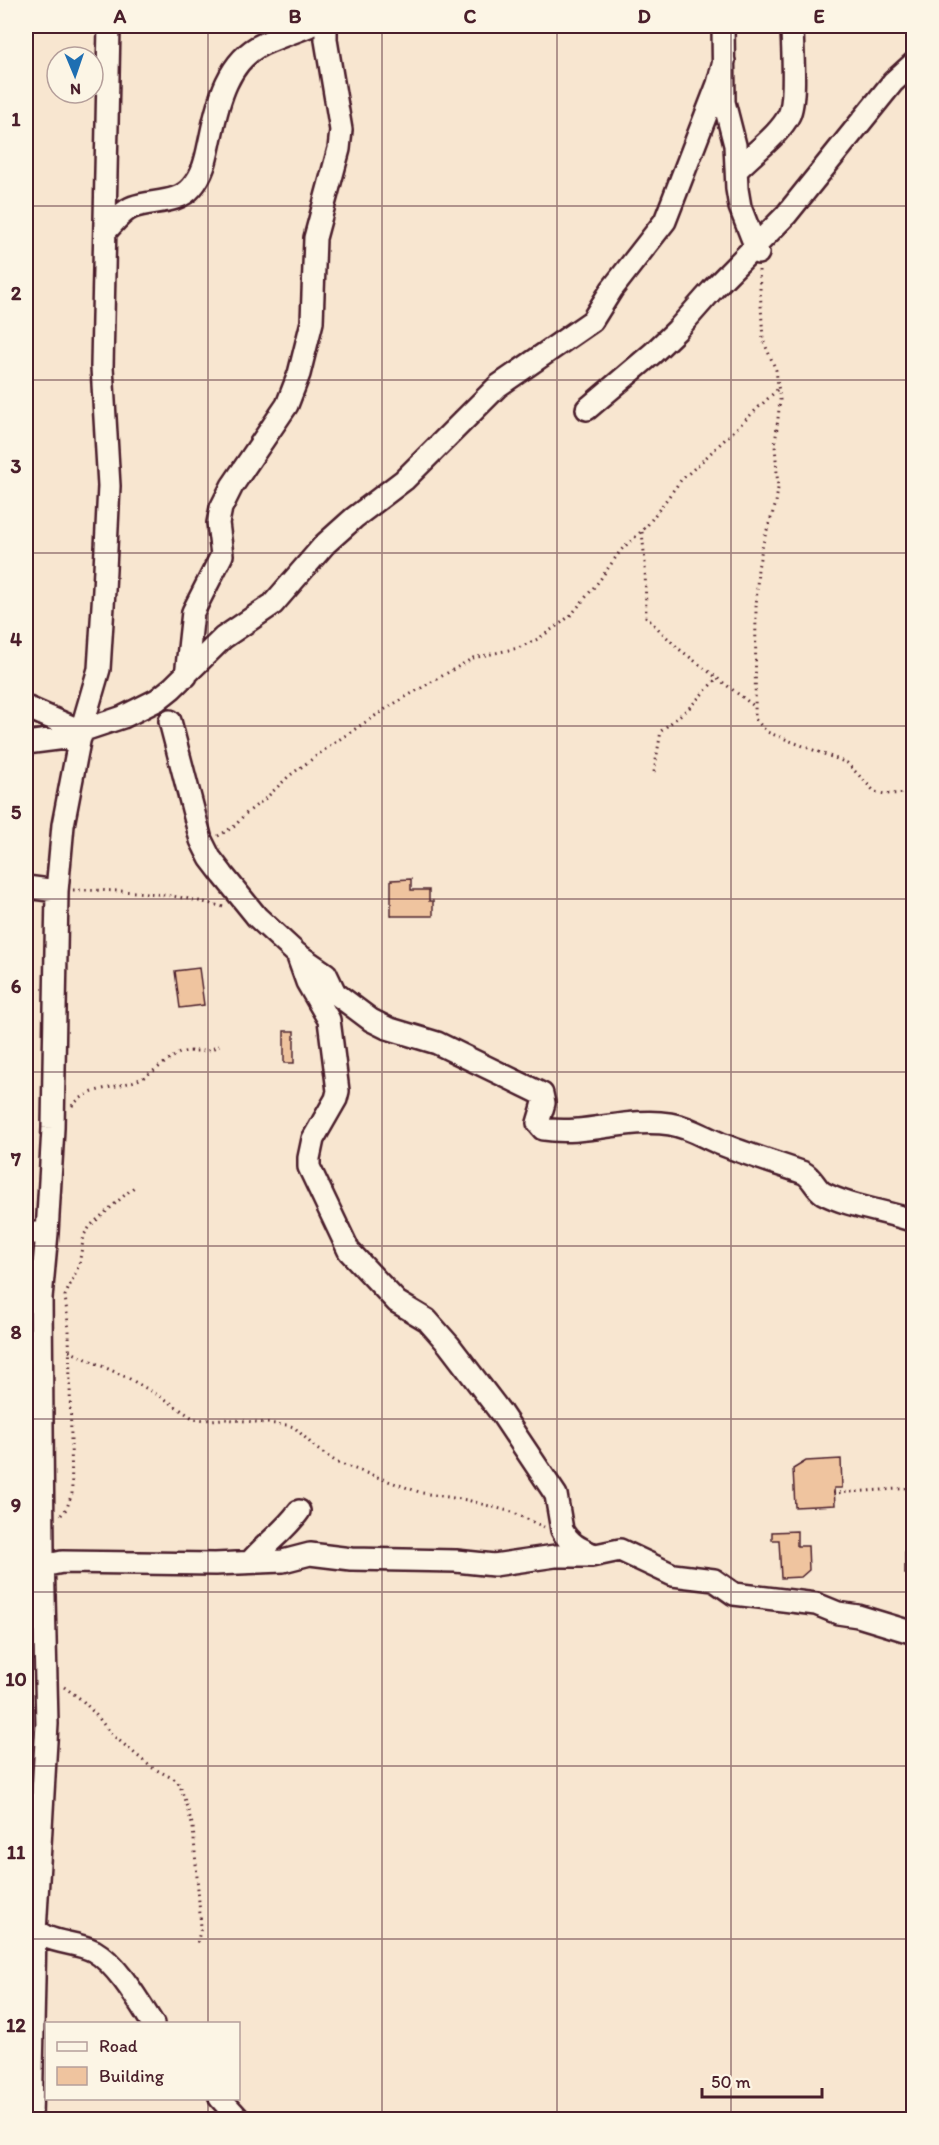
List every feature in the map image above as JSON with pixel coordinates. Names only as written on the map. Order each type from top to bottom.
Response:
[{"type":"street","points":[[32,2120],[30,1925],[47,1724],[42,1529],[41,1298],[53,1128],[57,891],[63,825],[81,733],[99,669],[104,590],[109,486],[102,367],[109,26]]},
{"type":"street","points":[[106,231],[124,212],[133,207],[175,198],[194,185],[204,169],[218,101],[238,64],[247,54],[261,45],[309,26]]},
{"type":"street","points":[[186,676],[193,612],[222,555],[218,523],[221,507],[232,486],[287,405],[299,374],[312,322],[315,238],[339,149],[341,130],[326,40],[326,26]]},
{"type":"street","points":[[723,26],[724,102],[735,145],[737,189],[740,207],[757,250]]},
{"type":"street","points":[[737,170],[781,126],[789,114],[793,89],[792,26]]},
{"type":"street","points":[[26,743],[81,733],[123,717],[157,700],[186,676],[223,638],[273,604],[325,544],[354,518],[404,480],[498,386],[592,321],[612,289],[665,221],[714,94],[724,61]]},
{"type":"street","points":[[587,409],[669,337],[757,250],[893,82],[914,63]]},
{"type":"street","points":[[26,707],[81,733]]},
{"type":"street","points":[[170,721],[195,823],[203,844],[223,875],[257,916],[297,954],[326,974],[335,993],[372,1020],[387,1028],[437,1043],[542,1094],[544,1103],[538,1123],[543,1129],[581,1131],[645,1122],[680,1126],[720,1144],[804,1173],[810,1176],[823,1193],[914,1221]]},
{"type":"street","points":[[26,886],[57,891]]},
{"type":"street","points":[[297,954],[307,982],[329,1020],[338,1091],[336,1099],[313,1139],[309,1167],[349,1251],[397,1302],[427,1320],[435,1328],[501,1413],[556,1495],[562,1530],[570,1541],[594,1555]]},
{"type":"street","points":[[26,1233],[47,1233]]},
{"type":"street","points":[[26,1358],[42,1389]]},
{"type":"street","points":[[250,1562],[264,1545],[288,1527],[299,1511]]},
{"type":"street","points":[[43,1566],[54,1562],[215,1564],[283,1561],[310,1554],[351,1559],[456,1561],[494,1565],[555,1556],[594,1555],[624,1550],[673,1575],[714,1580],[734,1594],[744,1597],[816,1604],[838,1613],[858,1616],[914,1633]]},
{"type":"street","points":[[30,1925],[57,1941],[87,1948],[103,1958],[138,2001],[152,2022]]},
{"type":"street","points":[[222,2100],[240,2120]]},
{"type":"path","points":[[757,250],[763,340],[776,370],[779,388],[775,445],[778,488],[758,568],[754,706],[756,722],[767,732],[839,759],[852,767],[875,792],[914,793]]},
{"type":"path","points":[[203,844],[235,826],[244,815],[289,776],[390,706],[473,658],[518,648],[538,639],[561,623],[572,614],[621,550],[642,531],[681,480],[779,388]]},
{"type":"path","points":[[642,531],[646,617],[679,649],[754,706]]},
{"type":"path","points":[[654,772],[661,731],[690,707],[717,678]]},
{"type":"path","points":[[57,891],[128,890],[228,908]]},
{"type":"path","points":[[53,1128],[78,1098],[140,1080],[180,1053],[209,1051],[219,1045]]},
{"type":"path","points":[[42,1529],[68,1508],[72,1492],[69,1351],[65,1296],[79,1265],[84,1235],[91,1225],[134,1187]]},
{"type":"path","points":[[69,1351],[128,1378],[194,1419],[225,1419],[294,1427],[317,1449],[338,1463],[416,1491],[477,1502],[512,1512],[570,1541]]},
{"type":"path","points":[[833,1493],[914,1488]]},
{"type":"path","points":[[46,1680],[74,1693],[110,1733],[151,1767],[174,1779],[180,1785],[193,1827],[201,1927],[197,1944]]},
{"type":"building","points":[[411,879],[411,890],[429,890],[429,901],[433,901],[433,916],[391,916],[391,880]]},
{"type":"building","points":[[199,968],[204,1005],[180,1008],[175,971]]},
{"type":"building","points":[[284,1031],[294,1031],[294,1063],[284,1063]]},
{"type":"building","points":[[841,1459],[842,1488],[834,1488],[835,1505],[795,1507],[793,1469],[806,1461]]},
{"type":"building","points":[[797,1531],[797,1546],[808,1546],[809,1570],[801,1577],[781,1578],[779,1540],[772,1540],[772,1532]]},
{"type":"building","points":[[905,1552],[914,1552],[914,1574],[905,1574]]}]
